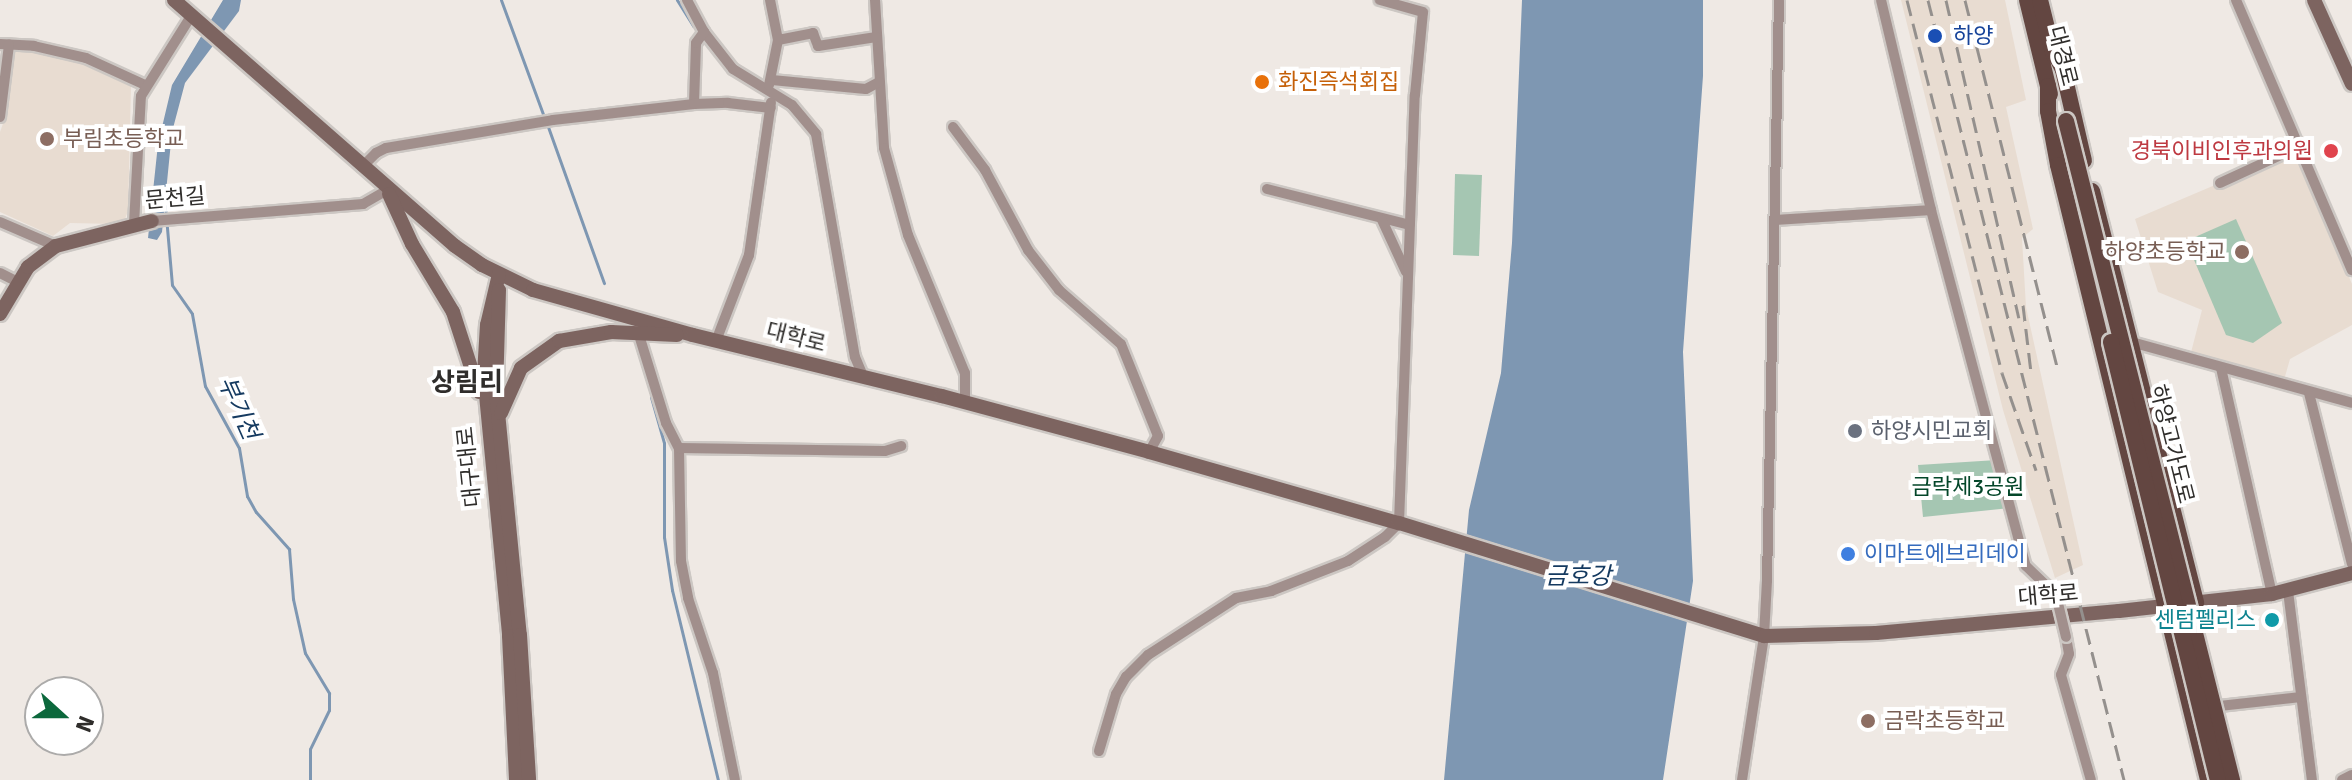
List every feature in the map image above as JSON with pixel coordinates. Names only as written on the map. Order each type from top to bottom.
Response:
[{"type":"main road","points":[[174,0],[194,19]]},
{"type":"main road","name":"대경로","points":[[2027,0],[2048,86],[2061,122]]},
{"type":"main road","name":"대경로","points":[[2040,0],[2052,48],[2061,122]]},
{"type":"main road","points":[[2314,0],[2352,84]]},
{"type":"main road","name":"대학로","points":[[194,19],[230,47],[387,190],[455,246],[499,274],[533,290],[693,335],[965,402],[1149,452],[1399,523],[1764,636],[1876,633],[2272,594],[2352,573]]},
{"type":"main road","points":[[2052,48],[2063,70],[2131,342],[2220,706],[2234,780]]},
{"type":"main road","points":[[2048,86],[2048,111],[2058,165],[2208,780]]},
{"type":"main road","name":"하양고가도로","points":[[2061,122],[2218,780]]},
{"type":"main road","name":"하양고가도로","points":[[2061,122],[2234,780]]},
{"type":"main road","points":[[387,190],[412,244],[453,312],[493,417]]},
{"type":"main road","name":"문천길","points":[[0,314],[28,267],[56,246],[152,221]]},
{"type":"main road","name":"대구대로","points":[[499,274],[484,344],[520,635],[529,780]]},
{"type":"main road","points":[[493,417],[521,368],[559,341],[590,333],[693,335]]},
{"type":"main road","name":"대구대로","points":[[493,417],[516,780]]},
{"type":"street","points":[[687,0],[704,32],[733,69],[792,105],[816,134],[855,357],[863,376]]},
{"type":"street","points":[[716,341],[749,255],[778,40],[770,0]]},
{"type":"street","points":[[875,0],[879,82],[889,166],[908,235],[965,373],[965,402]]},
{"type":"street","points":[[1099,751],[1116,694],[1126,677],[1148,655],[1236,598],[1271,591],[1348,561],[1399,523],[1410,225],[1424,6],[1380,0]]},
{"type":"street","points":[[1742,780],[1764,636],[1779,0]]},
{"type":"street","points":[[1881,0],[1931,210],[2026,566],[2056,595],[2069,654],[2061,675],[2091,780]]},
{"type":"street","points":[[2236,0],[2352,270]]},
{"type":"street","points":[[134,224],[141,96],[145,85],[194,19]]},
{"type":"street","points":[[694,104],[696,43],[704,32]]},
{"type":"street","points":[[778,40],[813,33],[818,46],[876,37]]},
{"type":"street","points":[[0,117],[5,45],[34,46],[86,58],[145,85]]},
{"type":"street","points":[[772,80],[866,89],[879,82]]},
{"type":"street","points":[[362,167],[386,148],[546,122],[694,104],[728,103],[771,108]]},
{"type":"street","points":[[953,127],[985,170],[1028,250],[1059,290],[1121,344],[1158,436],[1149,452]]},
{"type":"street","points":[[2220,183],[2298,147]]},
{"type":"street","points":[[1267,189],[1410,225]]},
{"type":"street","name":"문천길","points":[[152,221],[363,204],[387,190]]},
{"type":"street","points":[[1776,220],[1931,210]]},
{"type":"street","points":[[1382,220],[1408,279]]},
{"type":"street","points":[[0,222],[56,246]]},
{"type":"street","points":[[0,273],[18,282]]},
{"type":"street","points":[[639,335],[666,423],[679,448],[681,561],[688,598],[713,673],[735,780]]},
{"type":"street","points":[[2131,342],[2352,403]]},
{"type":"street","points":[[2221,368],[2272,594]]},
{"type":"street","points":[[2309,393],[2352,564]]},
{"type":"street","points":[[679,448],[885,451],[901,446]]},
{"type":"street","points":[[2288,591],[2312,780]]},
{"type":"street","points":[[2220,706],[2301,697]]},
{"type":"street","points":[[2342,780],[2352,775]]},
{"type":"shaded area","points":[[1901,0],[2005,0],[2026,100],[2006,107],[2033,229],[2022,238],[2026,307],[2083,565],[2055,578],[2003,410]]},
{"type":"shaded area","points":[[16,48],[85,64],[131,86],[128,211],[125,219],[114,224],[70,223],[53,236],[0,212],[0,132],[5,118],[12,53]]},
{"type":"shaded area","name":"하양초등학교","points":[[2295,151],[2352,284],[2352,325],[2290,359],[2282,387],[2189,360],[2202,310],[2158,292],[2135,219]]},
{"type":"green space","points":[[1455,174],[1482,175],[1479,256],[1453,255]]},
{"type":"green space","points":[[2236,219],[2282,323],[2253,343],[2226,335],[2186,241]]},
{"type":"green space","name":"금락제3공원","points":[[1997,460],[2010,508],[1923,517],[1918,465]]},
{"type":"water","points":[[223,0],[241,0],[239,11],[185,83],[172,132],[162,232],[157,240],[148,238],[158,144],[172,85]]},
{"type":"water","name":"금호강","points":[[1522,0],[1703,0],[1703,76],[1683,352],[1693,581],[1663,780],[1444,780],[1469,510],[1501,373],[1512,243]]},
{"type":"waterway","points":[[501,0],[544,117]]},
{"type":"waterway","points":[[677,0],[693,26]]},
{"type":"waterway","points":[[547,124],[604,283]]},
{"type":"waterway","name":"부기천","points":[[165,205],[172,285],[192,314],[205,386],[239,448],[247,496],[256,512],[289,549],[293,599],[305,653],[329,693],[329,710],[310,749],[310,780]]},
{"type":"waterway","points":[[651,397],[664,443],[664,537],[672,590],[718,780]]},
{"type":"railway","points":[[1907,0],[2002,373],[2036,470]]},
{"type":"railway","points":[[1928,0],[2124,780]]},
{"type":"railway","points":[[1946,0],[2019,318]]},
{"type":"railway","points":[[1965,0],[2057,367]]},
{"type":"railway","points":[[2023,305],[2031,372]]},
{"type":"place","name":"하양","points":[[1935,36]]},
{"type":"place","name":"화진즉석회집","points":[[1262,82]]},
{"type":"place","name":"부림초등학교","points":[[47,139]]},
{"type":"place","name":"경북이비인후과의원","points":[[2331,151]]},
{"type":"place","name":"하양초등학교","points":[[2242,252]]},
{"type":"place","name":"하양시민교회","points":[[1855,431]]},
{"type":"place","name":"이마트에브리데이","points":[[1848,554]]},
{"type":"place","name":"센텀펠리스","points":[[2272,620]]},
{"type":"place","name":"금락초등학교","points":[[1868,721]]},
{"type":"district","name":"상림리","points":[[467,384]]}]
